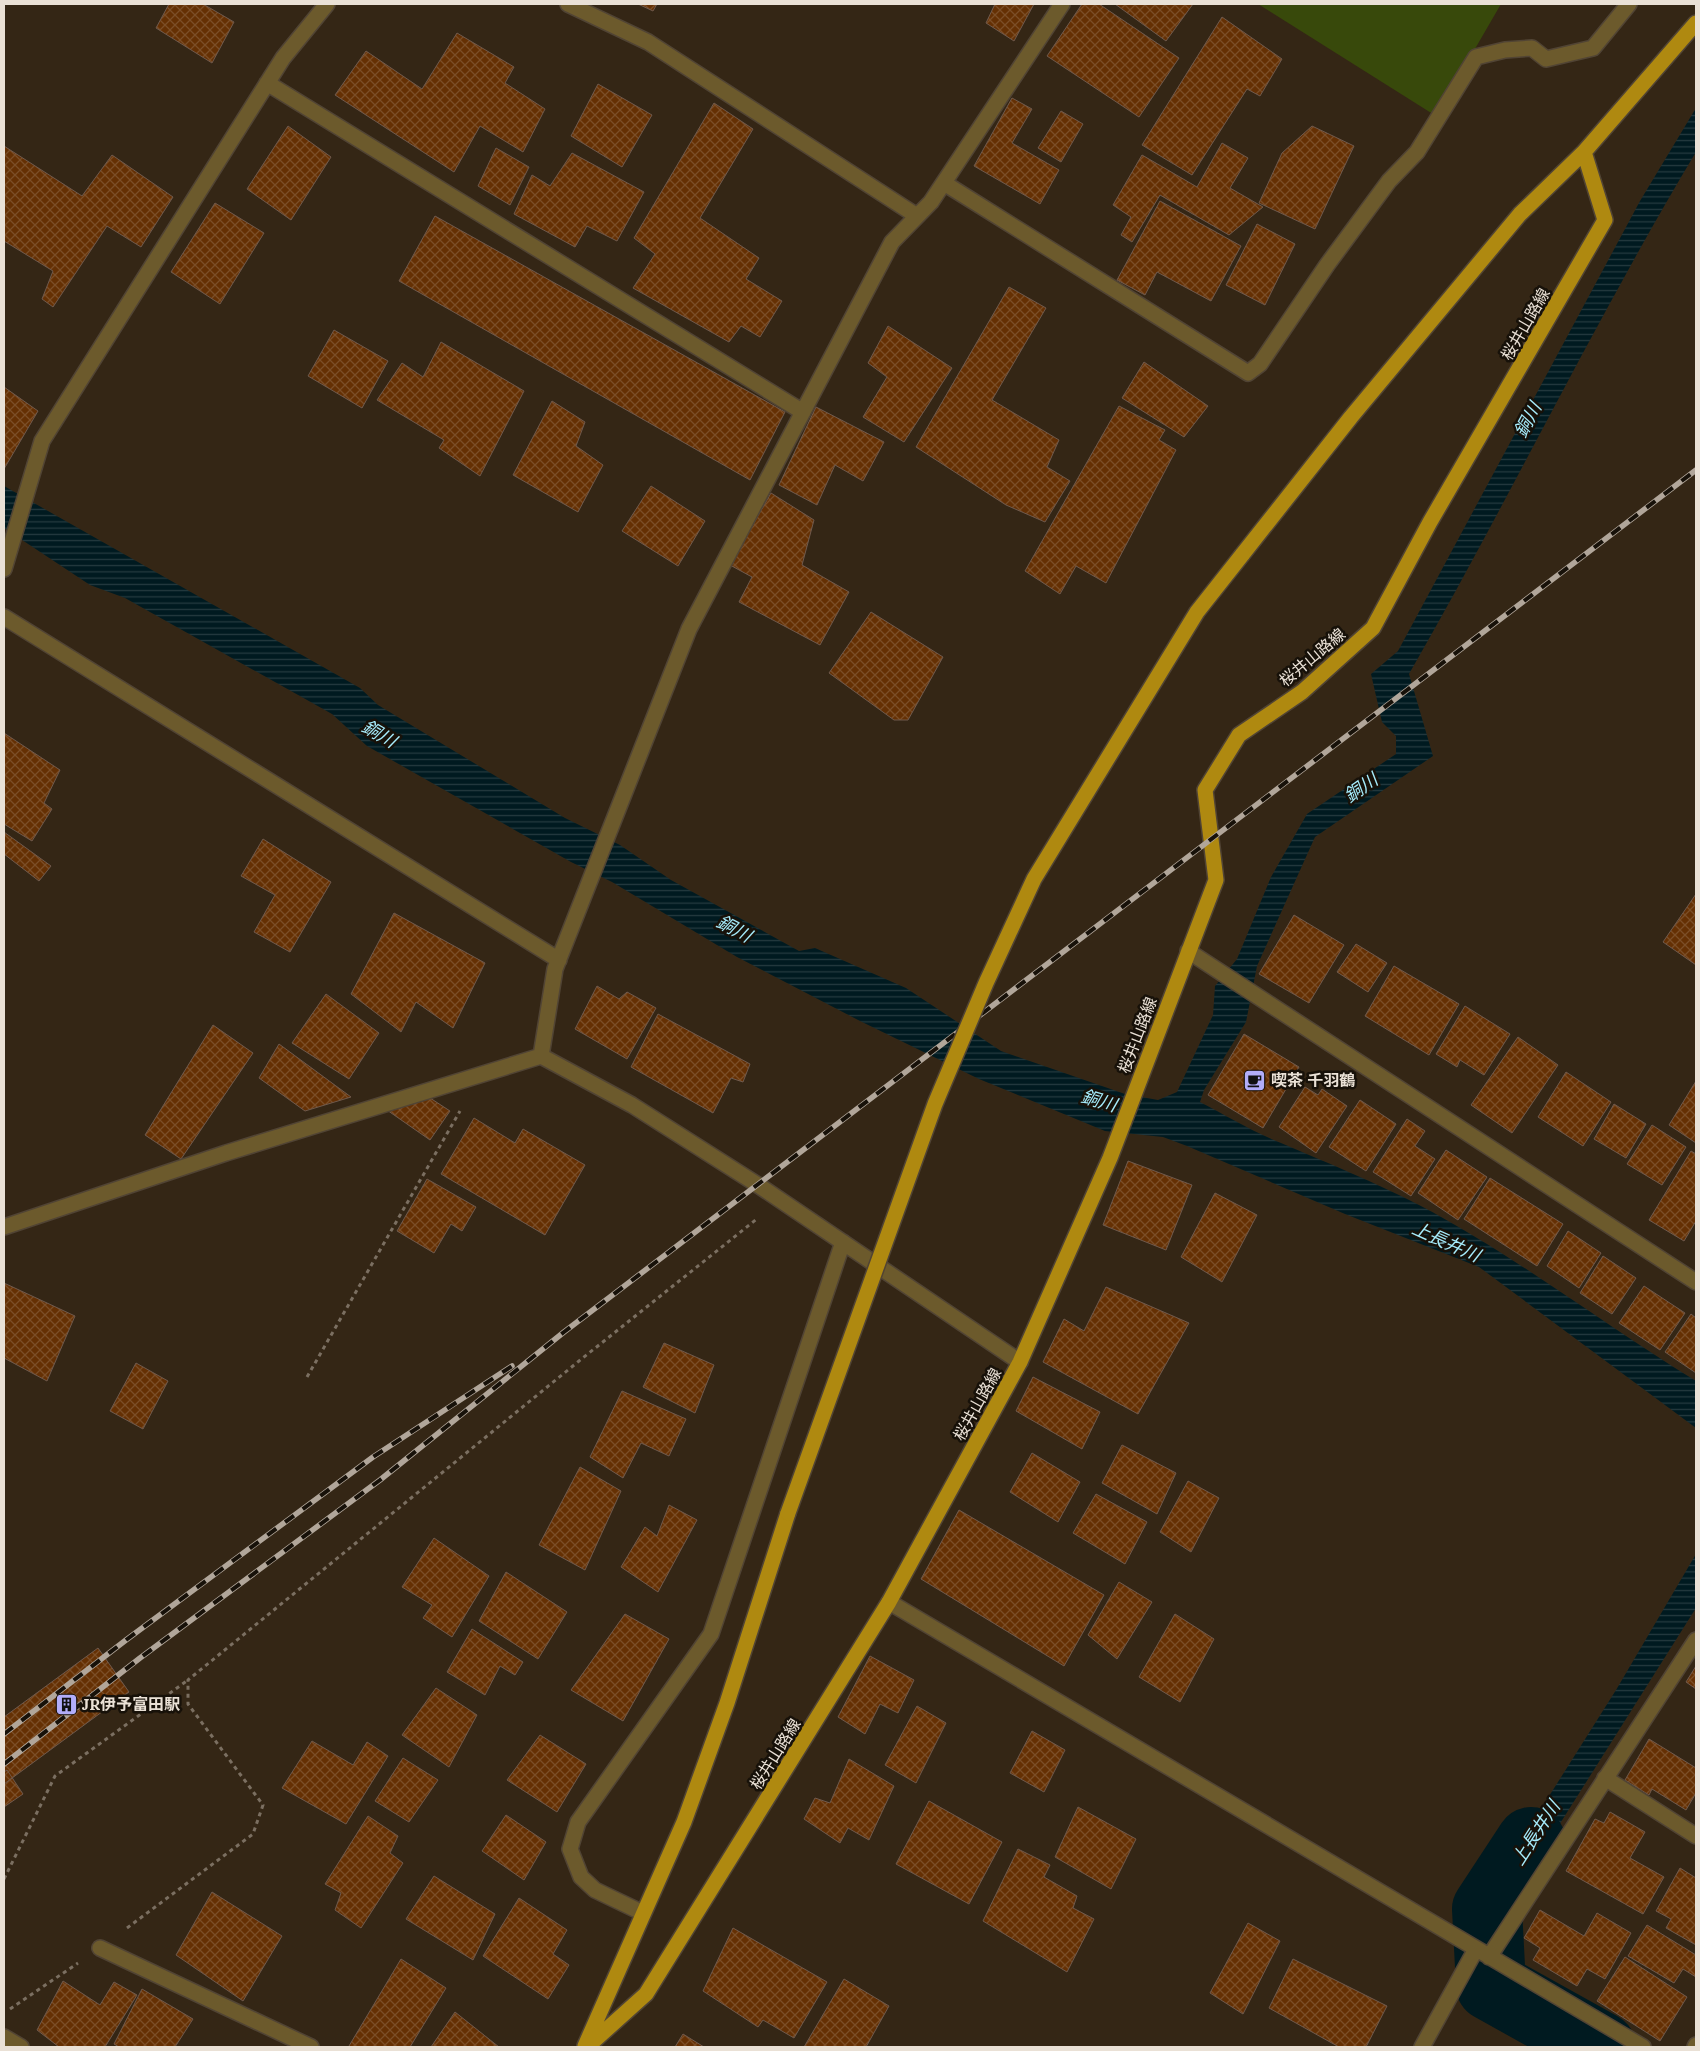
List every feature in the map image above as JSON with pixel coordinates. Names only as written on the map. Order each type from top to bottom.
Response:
[{"type":"main road","name":"桜井山路線","points":[[586,2047],[684,1822],[724,1712],[788,1513],[935,1104],[986,983],[1034,879],[1196,612],[1351,417],[1520,214],[1584,152],[1694,28]]},
{"type":"main road","name":"桜井山路線","points":[[586,2047],[646,1994],[890,1602],[1020,1362],[1110,1158],[1216,880],[1205,790],[1239,735],[1302,692],[1373,628],[1430,522],[1605,220],[1584,152]]},
{"type":"street","points":[[4,569],[42,441],[283,58],[327,4]]},
{"type":"street","points":[[568,4],[648,42],[917,216]]},
{"type":"street","points":[[541,1056],[555,969],[689,629],[892,242],[917,216],[944,183],[1062,4]]},
{"type":"street","points":[[944,183],[1248,373],[1260,364],[1327,265],[1389,181],[1417,152],[1476,57],[1505,50],[1532,48],[1546,59],[1593,48],[1629,4]]},
{"type":"street","points":[[267,83],[803,412]]},
{"type":"street","points":[[4,617],[559,960]]},
{"type":"street","points":[[1188,951],[1696,1282]]},
{"type":"street","points":[[4,1227],[226,1153],[541,1056],[632,1105],[780,1200],[1020,1362]]},
{"type":"street","points":[[643,1913],[595,1890],[581,1877],[570,1849],[578,1822],[711,1634],[843,1242]]},
{"type":"street","points":[[890,1602],[1643,2047]]},
{"type":"street","points":[[1490,1957],[1696,1640]]},
{"type":"street","points":[[1605,1778],[1696,1836]]},
{"type":"street","points":[[102,1947],[311,2047]]},
{"type":"street","points":[[1422,2047],[1476,1949]]},
{"type":"street","points":[[4,2036],[20,2047]]},
{"type":"path","points":[[307,1377],[481,1075]]},
{"type":"path","points":[[4,1879],[55,1776],[188,1680],[579,1361],[780,1200]]},
{"type":"path","points":[[4,2013],[102,1947],[253,1834],[263,1805],[188,1704],[188,1680]]},
{"type":"green space","points":[[1258,4],[1501,4],[1436,116]]},
{"type":"water","name":"銅川","points":[[1696,108],[1696,152],[1622,281],[1446,609],[1409,674],[1433,756],[1315,837],[1257,966],[1246,1022],[1204,1090],[1200,1102],[1260,1134],[1419,1205],[1525,1268],[1696,1381],[1696,1428],[1479,1267],[1345,1214],[1163,1137],[1105,1131],[979,1079],[860,1021],[737,957],[612,882],[571,862],[367,746],[332,714],[125,598],[90,585],[4,528],[4,486],[360,688],[378,705],[565,818],[620,845],[671,880],[799,951],[815,948],[906,988],[1001,1051],[1125,1094],[1158,1100],[1177,1092],[1213,1015],[1215,986],[1237,959],[1271,877],[1307,814],[1396,754],[1396,736],[1382,722],[1371,674],[1398,651],[1640,201]]},
{"type":"water","points":[[1696,1554],[1696,1608],[1496,1925],[1469,1923],[1616,1690]]},
{"type":"building","points":[[169,4],[203,4],[234,22],[212,63],[156,28]]},
{"type":"building","points":[[638,4],[657,4],[653,11]]},
{"type":"building","points":[[995,4],[1034,4],[1014,41],[986,23]]},
{"type":"building","points":[[1082,4],[1099,4],[1179,58],[1139,117],[1047,56]]},
{"type":"building","points":[[1115,4],[1193,4],[1166,41]]},
{"type":"building","points":[[1222,17],[1282,59],[1260,96],[1247,89],[1192,175],[1142,145]]},
{"type":"building","points":[[457,33],[514,67],[505,83],[545,109],[523,152],[480,126],[454,172],[335,95],[366,51],[422,89]]},
{"type":"building","points":[[598,84],[652,115],[622,167],[571,136]]},
{"type":"building","points":[[1012,98],[1032,109],[1012,143],[1059,170],[1040,204],[974,166]]},
{"type":"building","points":[[714,103],[753,129],[700,218],[759,258],[746,279],[782,301],[760,337],[741,326],[729,342],[633,288],[655,254],[634,238]]},
{"type":"building","points":[[1061,111],[1083,124],[1061,162],[1038,148]]},
{"type":"building","points":[[288,126],[331,157],[291,220],[247,189]]},
{"type":"building","points":[[1312,126],[1354,146],[1315,229],[1259,203],[1282,153]]},
{"type":"building","points":[[1222,143],[1248,158],[1230,188],[1263,207],[1229,235],[1160,195],[1132,242],[1121,235],[1131,217],[1113,205],[1142,155],[1197,187]]},
{"type":"building","points":[[4,146],[82,196],[112,155],[173,197],[141,247],[107,226],[53,307],[42,299],[53,271],[4,241]]},
{"type":"building","points":[[496,148],[529,167],[510,205],[478,186]]},
{"type":"building","points":[[572,153],[644,192],[617,241],[587,226],[575,247],[514,214],[532,175],[550,186]]},
{"type":"building","points":[[1160,201],[1241,246],[1211,301],[1157,272],[1145,295],[1117,280]]},
{"type":"building","points":[[215,203],[264,233],[220,304],[171,272]]},
{"type":"building","points":[[435,216],[785,412],[750,480],[399,281]]},
{"type":"building","points":[[1257,224],[1295,244],[1265,305],[1226,285]]},
{"type":"building","points":[[1009,287],[1046,308],[992,400],[1059,440],[1047,467],[1070,481],[1045,522],[1006,505],[916,447]]},
{"type":"building","points":[[888,326],[952,368],[904,442],[863,417],[887,377],[868,363]]},
{"type":"building","points":[[334,330],[388,361],[362,408],[308,376]]},
{"type":"building","points":[[441,342],[524,391],[480,476],[439,448],[444,440],[377,400],[402,363],[423,377]]},
{"type":"building","points":[[1144,362],[1208,406],[1184,437],[1122,398]]},
{"type":"building","points":[[4,387],[38,411],[4,469]]},
{"type":"building","points":[[552,401],[585,422],[576,446],[603,465],[578,512],[513,475]]},
{"type":"building","points":[[1119,406],[1165,430],[1159,440],[1176,450],[1106,583],[1076,566],[1060,594],[1025,571]]},
{"type":"building","points":[[816,407],[884,442],[863,481],[835,465],[817,505],[779,485]]},
{"type":"building","points":[[651,486],[705,521],[678,566],[622,531]]},
{"type":"building","points":[[771,493],[814,520],[802,565],[849,592],[820,645],[739,602],[752,577],[730,565]]},
{"type":"building","points":[[871,612],[943,657],[908,720],[894,720],[829,673]]},
{"type":"building","points":[[4,733],[60,770],[44,803],[52,809],[32,841],[4,824]]},
{"type":"building","points":[[4,832],[51,866],[39,881],[4,854]]},
{"type":"building","points":[[263,839],[331,882],[290,952],[254,932],[275,895],[241,876]]},
{"type":"building","points":[[1696,894],[1696,965],[1663,942]]},
{"type":"building","points":[[394,913],[485,963],[453,1028],[416,1002],[401,1032],[351,994]]},
{"type":"building","points":[[1294,915],[1344,945],[1309,1003],[1259,974]]},
{"type":"building","points":[[1356,944],[1387,963],[1368,992],[1337,972]]},
{"type":"building","points":[[1394,966],[1459,1004],[1429,1055],[1365,1016]]},
{"type":"building","points":[[597,986],[619,999],[627,992],[656,1008],[627,1059],[575,1029]]},
{"type":"building","points":[[326,994],[379,1033],[349,1079],[292,1043]]},
{"type":"building","points":[[1465,1006],[1510,1034],[1484,1075],[1460,1060],[1457,1067],[1436,1054]]},
{"type":"building","points":[[658,1014],[750,1064],[743,1082],[731,1078],[713,1113],[631,1067]]},
{"type":"building","points":[[213,1025],[253,1053],[181,1159],[145,1135]]},
{"type":"building","points":[[1244,1034],[1299,1067],[1263,1128],[1208,1095]]},
{"type":"building","points":[[1518,1037],[1558,1065],[1512,1133],[1471,1105]]},
{"type":"building","points":[[279,1044],[351,1097],[305,1111],[259,1078]]},
{"type":"building","points":[[1566,1072],[1611,1102],[1583,1146],[1538,1117]]},
{"type":"building","points":[[1696,1081],[1696,1143],[1669,1125]]},
{"type":"building","points":[[1305,1087],[1318,1095],[1322,1089],[1347,1106],[1316,1153],[1279,1127]]},
{"type":"building","points":[[427,1096],[450,1111],[430,1140],[384,1108]]},
{"type":"building","points":[[1360,1100],[1396,1124],[1366,1171],[1329,1147]]},
{"type":"building","points":[[1614,1104],[1646,1124],[1626,1158],[1594,1139]]},
{"type":"building","points":[[474,1118],[515,1143],[523,1129],[585,1165],[545,1235],[441,1174]]},
{"type":"building","points":[[1407,1119],[1425,1131],[1415,1146],[1435,1159],[1411,1196],[1373,1172]]},
{"type":"building","points":[[1652,1125],[1686,1147],[1662,1185],[1627,1164]]},
{"type":"building","points":[[1446,1150],[1487,1177],[1458,1220],[1418,1193]]},
{"type":"building","points":[[1691,1151],[1696,1154],[1696,1221],[1684,1241],[1649,1220]]},
{"type":"building","points":[[1128,1161],[1192,1185],[1166,1250],[1103,1225]]},
{"type":"building","points":[[1490,1178],[1563,1224],[1537,1266],[1464,1219]]},
{"type":"building","points":[[427,1179],[476,1207],[462,1231],[451,1224],[434,1253],[397,1231]]},
{"type":"building","points":[[1215,1193],[1257,1215],[1222,1282],[1181,1257]]},
{"type":"building","points":[[1568,1231],[1601,1253],[1579,1288],[1547,1266]]},
{"type":"building","points":[[1603,1256],[1636,1278],[1612,1314],[1580,1293]]},
{"type":"building","points":[[4,1283],[75,1316],[47,1381],[4,1358]]},
{"type":"building","points":[[1644,1286],[1685,1313],[1660,1350],[1619,1323]]},
{"type":"building","points":[[1106,1287],[1189,1323],[1138,1414],[1043,1362],[1064,1319],[1084,1331]]},
{"type":"building","points":[[1691,1314],[1696,1318],[1696,1373],[1665,1352]]},
{"type":"building","points":[[664,1343],[714,1365],[695,1413],[643,1387]]},
{"type":"building","points":[[136,1363],[168,1381],[143,1429],[110,1411]]},
{"type":"building","points":[[1033,1377],[1100,1412],[1082,1449],[1016,1411]]},
{"type":"building","points":[[622,1391],[686,1419],[669,1456],[641,1443],[623,1478],[590,1457]]},
{"type":"building","points":[[1122,1445],[1176,1473],[1157,1514],[1102,1483]]},
{"type":"building","points":[[1032,1453],[1080,1482],[1058,1522],[1010,1492]]},
{"type":"building","points":[[580,1467],[621,1491],[585,1570],[539,1545]]},
{"type":"building","points":[[1188,1481],[1219,1498],[1191,1552],[1160,1532]]},
{"type":"building","points":[[1096,1494],[1147,1522],[1125,1564],[1073,1533]]},
{"type":"building","points":[[669,1505],[697,1520],[658,1592],[621,1567],[645,1527],[657,1536]]},
{"type":"building","points":[[959,1510],[1104,1595],[1064,1666],[921,1579]]},
{"type":"building","points":[[434,1538],[489,1576],[452,1637],[423,1618],[432,1605],[402,1587]]},
{"type":"building","points":[[506,1572],[567,1612],[538,1659],[479,1621]]},
{"type":"building","points":[[1119,1582],[1152,1602],[1117,1659],[1088,1635]]},
{"type":"building","points":[[625,1614],[669,1639],[623,1721],[571,1690]]},
{"type":"building","points":[[1175,1614],[1214,1639],[1180,1702],[1139,1677]]},
{"type":"building","points":[[472,1629],[523,1662],[515,1675],[500,1666],[485,1695],[447,1672]]},
{"type":"building","name":"JR伊予富田駅","points":[[98,1648],[129,1692],[4,1784],[4,1717]]},
{"type":"building","points":[[870,1656],[914,1680],[898,1713],[880,1704],[865,1734],[838,1717]]},
{"type":"building","points":[[1696,1666],[1696,1689],[1686,1682]]},
{"type":"building","points":[[436,1688],[477,1715],[449,1767],[402,1735]]},
{"type":"building","points":[[917,1706],[946,1723],[916,1783],[885,1765]]},
{"type":"building","points":[[1032,1731],[1065,1750],[1044,1792],[1010,1773]]},
{"type":"building","points":[[540,1735],[586,1764],[557,1812],[507,1780]]},
{"type":"building","points":[[1649,1739],[1696,1768],[1696,1793],[1686,1810],[1652,1789],[1649,1795],[1625,1780]]},
{"type":"building","points":[[312,1741],[353,1765],[367,1742],[388,1756],[346,1824],[282,1788]]},
{"type":"building","points":[[403,1758],[438,1780],[409,1822],[375,1801]]},
{"type":"building","points":[[849,1759],[894,1786],[869,1840],[848,1828],[840,1843],[804,1819],[815,1798],[830,1803]]},
{"type":"building","points":[[7,1770],[23,1794],[4,1807],[4,1772]]},
{"type":"building","points":[[929,1801],[1002,1842],[969,1904],[896,1864]]},
{"type":"building","points":[[1078,1807],[1136,1839],[1111,1889],[1055,1857]]},
{"type":"building","points":[[1610,1812],[1645,1832],[1630,1858],[1664,1877],[1643,1914],[1566,1871],[1595,1819],[1604,1823]]},
{"type":"building","points":[[506,1815],[546,1842],[524,1880],[482,1851]]},
{"type":"building","points":[[368,1816],[398,1836],[390,1853],[403,1863],[361,1928],[335,1910],[341,1893],[325,1884]]},
{"type":"building","points":[[1018,1849],[1050,1865],[1044,1877],[1077,1896],[1073,1908],[1094,1919],[1067,1972],[983,1921]]},
{"type":"building","points":[[1680,1868],[1696,1878],[1696,1945],[1666,1928],[1671,1919],[1656,1911]]},
{"type":"building","points":[[434,1876],[495,1914],[473,1960],[406,1919]]},
{"type":"building","points":[[212,1892],[282,1936],[243,2001],[176,1955]]},
{"type":"building","points":[[519,1898],[567,1930],[553,1954],[569,1965],[548,1999],[483,1956]]},
{"type":"building","points":[[1540,1910],[1584,1936],[1597,1913],[1631,1933],[1605,1979],[1587,1969],[1577,1986],[1533,1960],[1540,1948],[1524,1938]]},
{"type":"building","points":[[1248,1923],[1280,1941],[1243,2014],[1210,1993]]},
{"type":"building","points":[[1647,1925],[1696,1955],[1696,1977],[1683,1969],[1674,1983],[1628,1956]]},
{"type":"building","points":[[733,1928],[827,1982],[794,2038],[763,2020],[758,2027],[703,1991]]},
{"type":"building","points":[[1625,1957],[1687,1997],[1660,2041],[1597,2001]]},
{"type":"building","points":[[401,1959],[446,1988],[410,2047],[349,2046]]},
{"type":"building","points":[[1293,1959],[1387,2006],[1366,2047],[1339,2047],[1269,2008]]},
{"type":"building","points":[[844,1979],[889,2006],[866,2047],[804,2047]]},
{"type":"building","points":[[63,1981],[100,2005],[114,1982],[137,1995],[105,2047],[59,2047],[37,2030]]},
{"type":"building","points":[[142,1989],[193,2019],[175,2047],[119,2047],[114,2044]]},
{"type":"building","points":[[455,2012],[499,2047],[431,2047]]},
{"type":"building","points":[[683,2034],[704,2047],[675,2047]]},
{"type":"waterway","name":"上長井川","points":[[1531,1842],[1487,1909],[1491,1986],[1601,2047]]},
{"type":"railway","points":[[4,1764],[140,1658],[380,1480],[564,1332],[1696,470]]},
{"type":"railway","points":[[4,1734],[126,1640],[373,1457],[512,1366]]},
{"type":"place","name":"喫茶 千羽鶴","points":[[1255,1080]]},
{"type":"place","name":"JR伊予富田駅","points":[[66,1704]]}]
